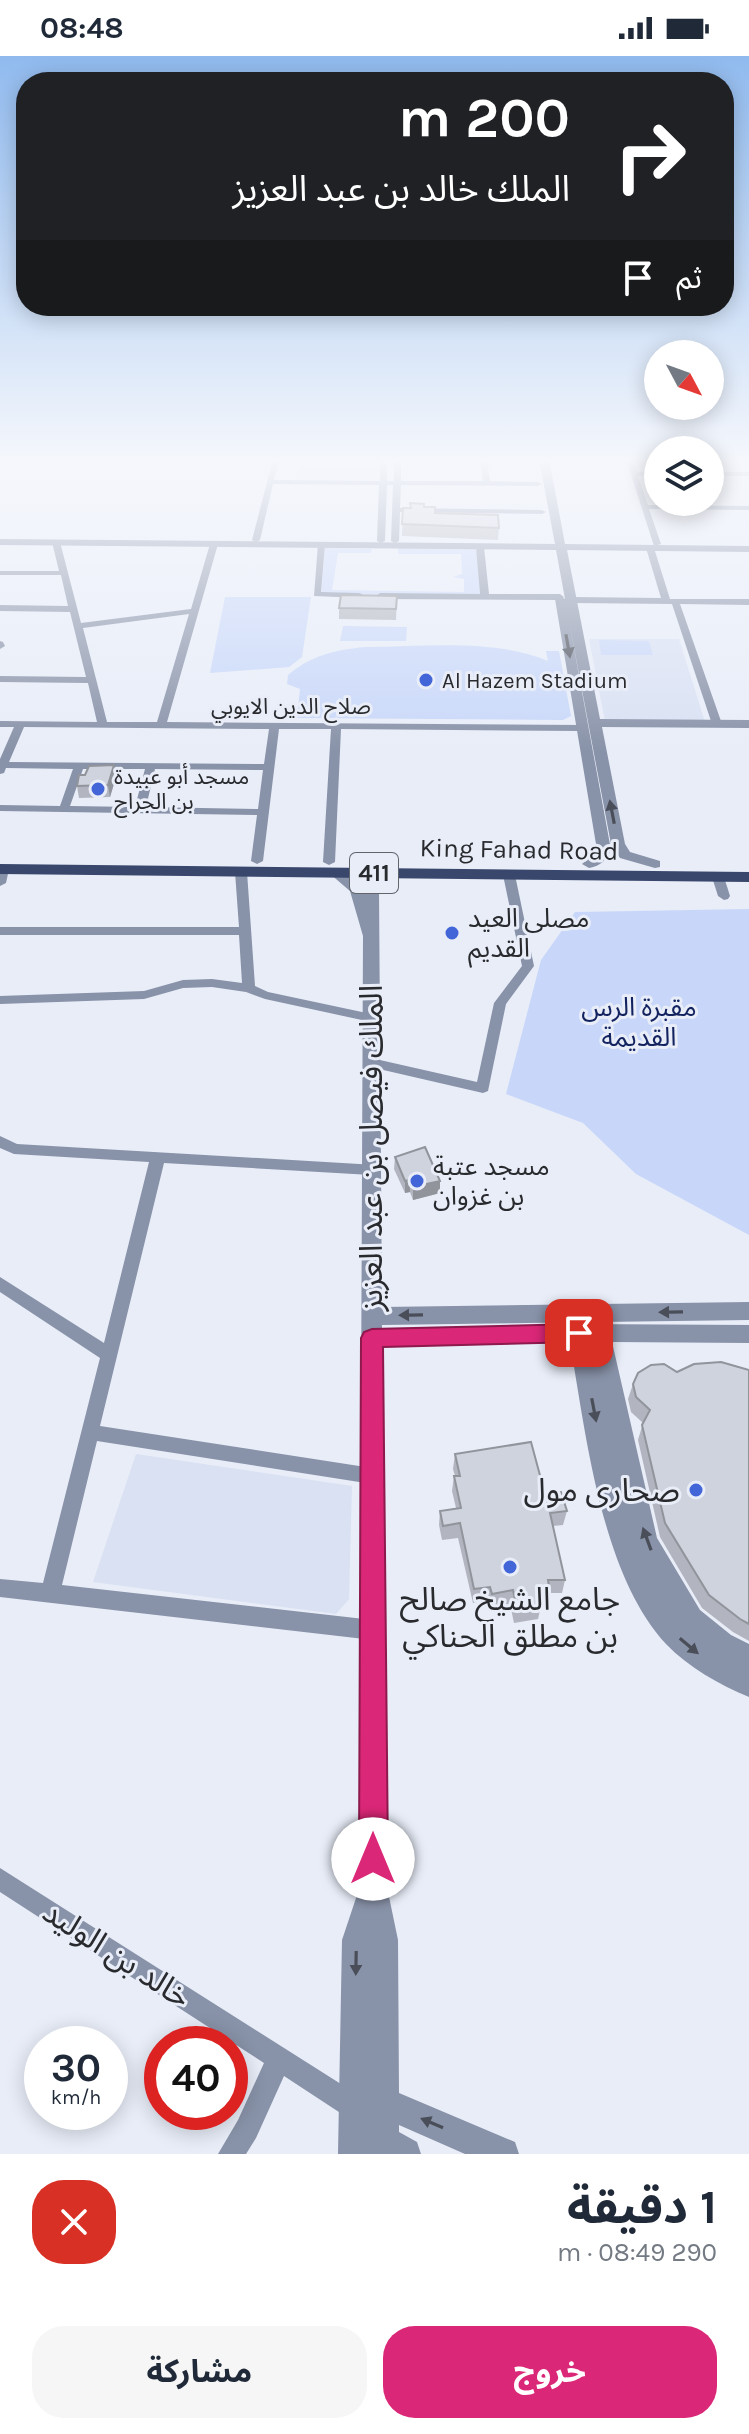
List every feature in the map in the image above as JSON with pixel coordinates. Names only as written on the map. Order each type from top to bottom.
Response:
[{"type":"main road","name":"King Fahad Road","points":[[1,870],[257,861],[332,867],[366,876],[589,864],[749,865]]},
{"type":"main road","name":"King Fahad Road","points":[[1,870],[241,872],[332,867]]},
{"type":"main road","name":"King Fahad Road","points":[[366,876],[398,873],[749,877]]},
{"type":"street","points":[[60,557],[103,724]]},
{"type":"street","points":[[161,725],[210,557]]},
{"type":"street","points":[[321,557],[319,595],[749,602]]},
{"type":"street","points":[[481,557],[485,597]]},
{"type":"street","points":[[557,557],[619,850],[635,859],[655,864]]},
{"type":"street","points":[[657,557],[717,724]]},
{"type":"street","points":[[0,573],[64,573]]},
{"type":"street","points":[[0,608],[73,609]]},
{"type":"street","points":[[77,626],[195,611]]},
{"type":"street","points":[[0,679],[91,680]]},
{"type":"street","name":"صلاح الدين الايوبي","points":[[0,724],[591,727],[749,731]]},
{"type":"street","points":[[20,724],[1,768],[269,767]]},
{"type":"street","name":"صلاح الدين الايوبي","points":[[591,727],[749,724]]},
{"type":"street","points":[[257,861],[274,726]]},
{"type":"street","points":[[332,867],[336,726]]},
{"type":"street","points":[[589,864],[600,858],[604,850],[591,727]]},
{"type":"street","points":[[64,809],[79,766]]},
{"type":"street","points":[[140,810],[151,766]]},
{"type":"street","points":[[0,808],[263,812]]},
{"type":"street","points":[[241,872],[249,988]]},
{"type":"street","points":[[371,1063],[483,1088],[500,1003],[528,966],[509,875]]},
{"type":"street","name":"الملك فيصل بن عبد العزيز","points":[[354,2154],[382,2132],[383,1940],[373,1887],[371,936],[366,876]]},
{"type":"street","points":[[718,877],[724,896]]},
{"type":"street","points":[[0,931],[245,931]]},
{"type":"street","points":[[0,1000],[144,995],[183,984],[212,983],[249,988],[265,995],[371,1018]]},
{"type":"street","points":[[0,1141],[7,1149],[371,1169]]},
{"type":"street","points":[[51,1591],[158,1157]]},
{"type":"street","points":[[0,1284],[109,1355]]},
{"type":"street","points":[[372,1327],[749,1311]]},
{"type":"street","points":[[372,1327],[749,1334]]},
{"type":"street","points":[[589,1333],[646,1542],[691,1619],[722,1644],[749,1658]]},
{"type":"street","points":[[589,1333],[612,1496],[627,1549],[646,1596],[671,1631],[709,1662],[749,1684]]},
{"type":"street","points":[[90,1432],[372,1476]]},
{"type":"street","points":[[0,1588],[51,1591],[373,1630]]},
{"type":"street","name":"خالد بن الوليد","points":[[0,1879],[279,2059],[382,2132],[395,2107],[503,2154]]},
{"type":"street","points":[[231,2154],[247,2129],[279,2059]]},
{"type":"shaded area","points":[[589,639],[679,639],[705,722],[605,721]]},
{"type":"shaded area","points":[[136,1454],[352,1486],[349,1599],[336,1614],[93,1582]]},
{"type":"green space","points":[[324,557],[337,557],[332,590],[464,592],[464,579],[453,577],[462,574],[461,557],[478,557],[480,597],[321,596]]},
{"type":"green space","points":[[225,597],[311,597],[302,657],[289,667],[210,673]]},
{"type":"green space","points":[[343,626],[407,627],[406,641],[340,641]]},
{"type":"green space","points":[[599,640],[649,641],[653,655],[601,655]]},
{"type":"green space","name":"Al Hazem Stadium","points":[[481,646],[548,661],[546,651],[559,651],[571,716],[563,720],[297,718],[300,689],[287,684],[288,675],[324,655],[365,647]]},
{"type":"green space","name":"مقبرة الرس القديمة","points":[[749,909],[749,1235],[636,1174],[583,1123],[506,1094],[541,960],[575,912]]},
{"type":"building","points":[[341,595],[397,596],[396,609],[339,608]]},
{"type":"building","points":[[114,765],[108,785],[77,786],[79,775],[85,775],[89,766]]},
{"type":"building","points":[[425,1147],[440,1181],[413,1187],[410,1180],[405,1181],[395,1157]]},
{"type":"building","name":"صحارى مول","points":[[721,1362],[749,1370],[749,1624],[709,1595],[665,1523],[642,1425],[650,1410],[636,1397],[633,1384],[638,1373],[651,1365],[664,1364],[677,1372],[694,1364]]},
{"type":"building","name":"جامع الشيخ صالح بن مطلق الحناكي","points":[[531,1442],[545,1494],[561,1492],[567,1511],[550,1513],[565,1580],[548,1580],[549,1586],[537,1588],[541,1606],[517,1610],[513,1590],[492,1594],[490,1587],[474,1589],[460,1523],[443,1526],[440,1511],[461,1508],[454,1476],[460,1476],[455,1454]]},
{"type":"place","name":"Al Hazem Stadium","points":[[426,680]]},
{"type":"place","name":"مسجد أبو عبيدة بن الجراح","points":[[98,789]]},
{"type":"place","name":"مصلى العيد القديم","points":[[452,933]]},
{"type":"place","name":"مسجد عتبة بن غزوان","points":[[417,1181]]},
{"type":"place","name":"صحارى مول","points":[[696,1490]]},
{"type":"place","name":"جامع الشيخ صالح بن مطلق الحناكي","points":[[510,1567]]},
{"type":"route","points":[[373,1859],[372,1338],[579,1333]]}]
